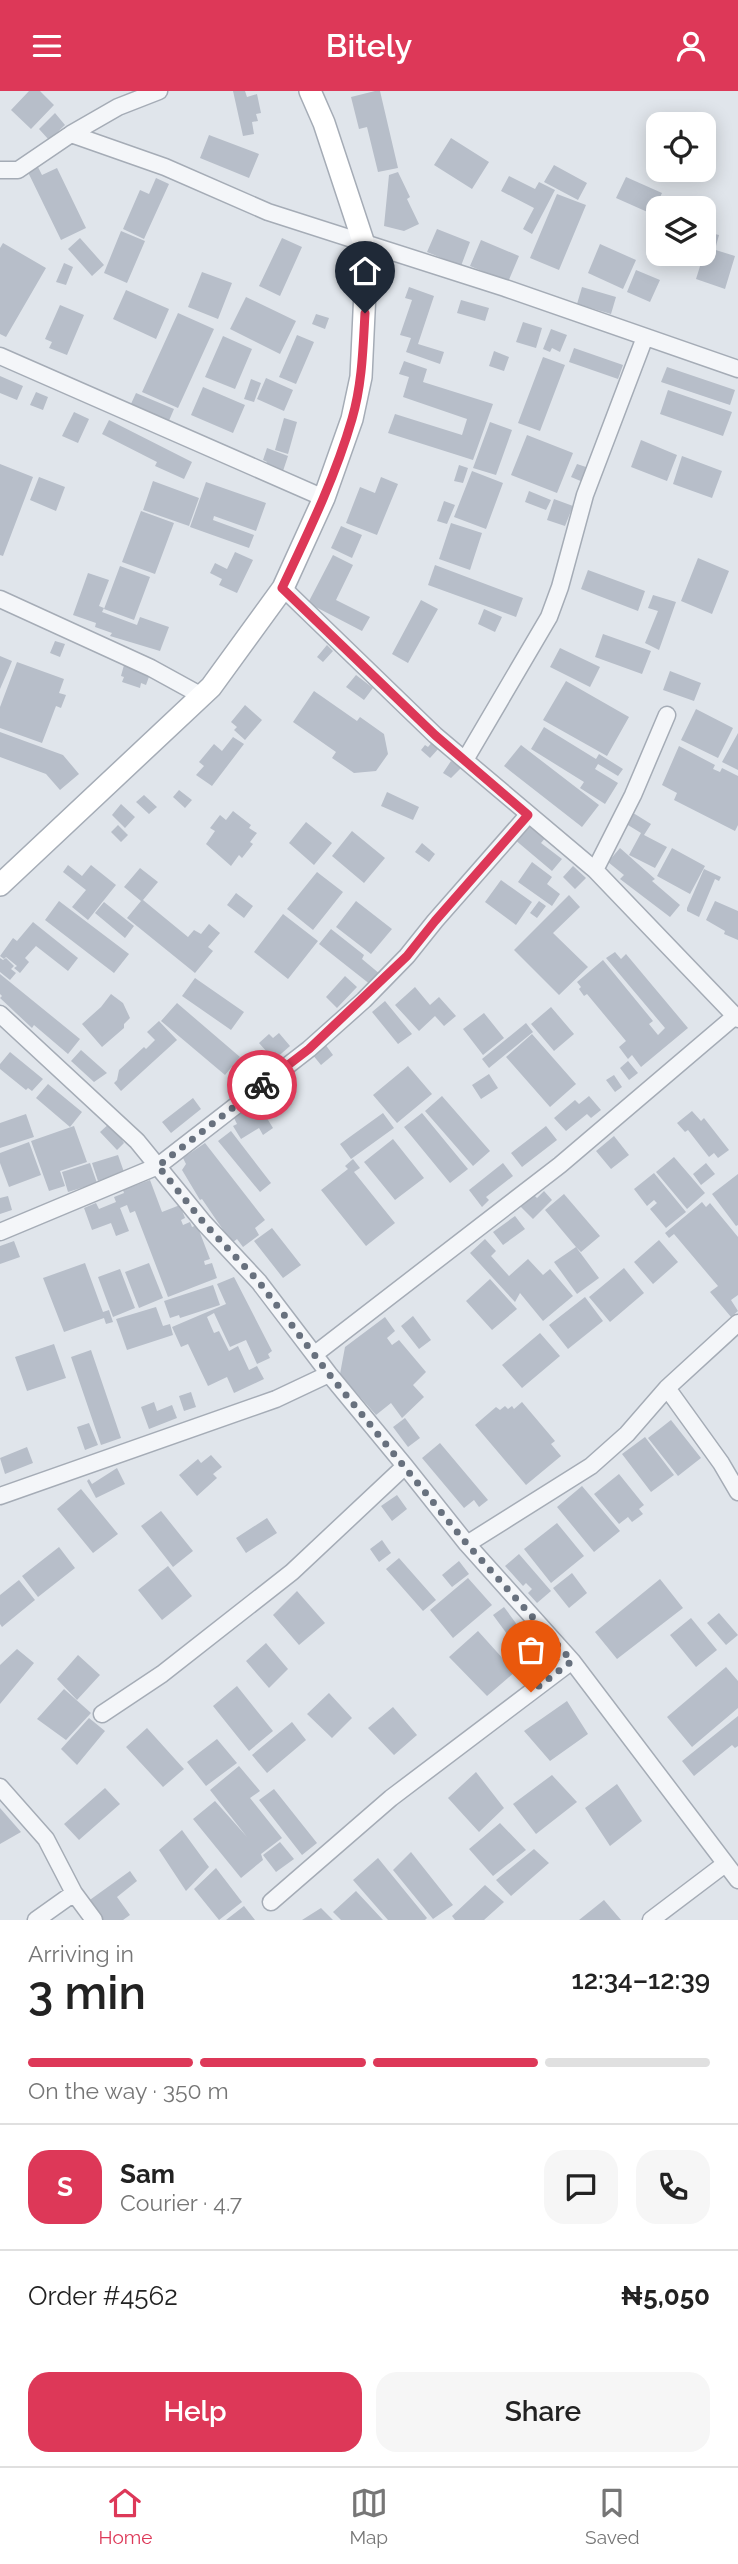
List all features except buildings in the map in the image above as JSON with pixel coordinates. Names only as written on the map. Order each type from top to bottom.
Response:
[{"type":"main road","points":[[2,881],[211,687],[282,588],[324,498],[352,419],[361,377],[365,291],[363,241],[324,123],[310,91]]},
{"type":"street","points":[[0,170],[18,170],[71,134],[118,107],[159,91]]},
{"type":"street","points":[[71,134],[165,167],[268,212],[363,241],[738,369]]},
{"type":"street","points":[[465,760],[549,617],[585,495],[645,337]]},
{"type":"street","points":[[0,356],[324,498]]},
{"type":"street","points":[[282,588],[435,735],[595,870],[736,1018],[559,1165],[316,1354]]},
{"type":"street","points":[[0,599],[151,668],[202,696]]},
{"type":"street","points":[[595,870],[633,795],[667,715]]},
{"type":"street","points":[[0,1232],[158,1166],[309,1049],[407,956],[528,815]]},
{"type":"street","points":[[0,1014],[137,1141],[204,1223],[259,1282],[329,1374],[467,1544],[572,1661],[738,1880]]},
{"type":"street","points":[[467,1544],[591,1466],[627,1434],[667,1388],[738,1323]]},
{"type":"street","points":[[0,1496],[276,1399],[329,1374]]},
{"type":"street","points":[[667,1388],[721,1463],[738,1492]]},
{"type":"street","points":[[102,1714],[162,1674],[292,1572],[405,1466]]},
{"type":"street","points":[[271,1902],[391,1798],[572,1661]]},
{"type":"street","points":[[0,1787],[46,1839],[74,1893],[94,1920]]},
{"type":"street","points":[[652,1920],[725,1864]]},
{"type":"street","points":[[36,1920],[74,1893]]},
{"type":"way so far","points":[[262,1085],[158,1166],[204,1223],[259,1282],[329,1374],[467,1544],[572,1661],[531,1692]]},
{"type":"route","points":[[262,1085],[309,1049],[407,956],[528,815],[435,735],[282,588],[324,498],[352,419],[361,377],[365,313]]}]
